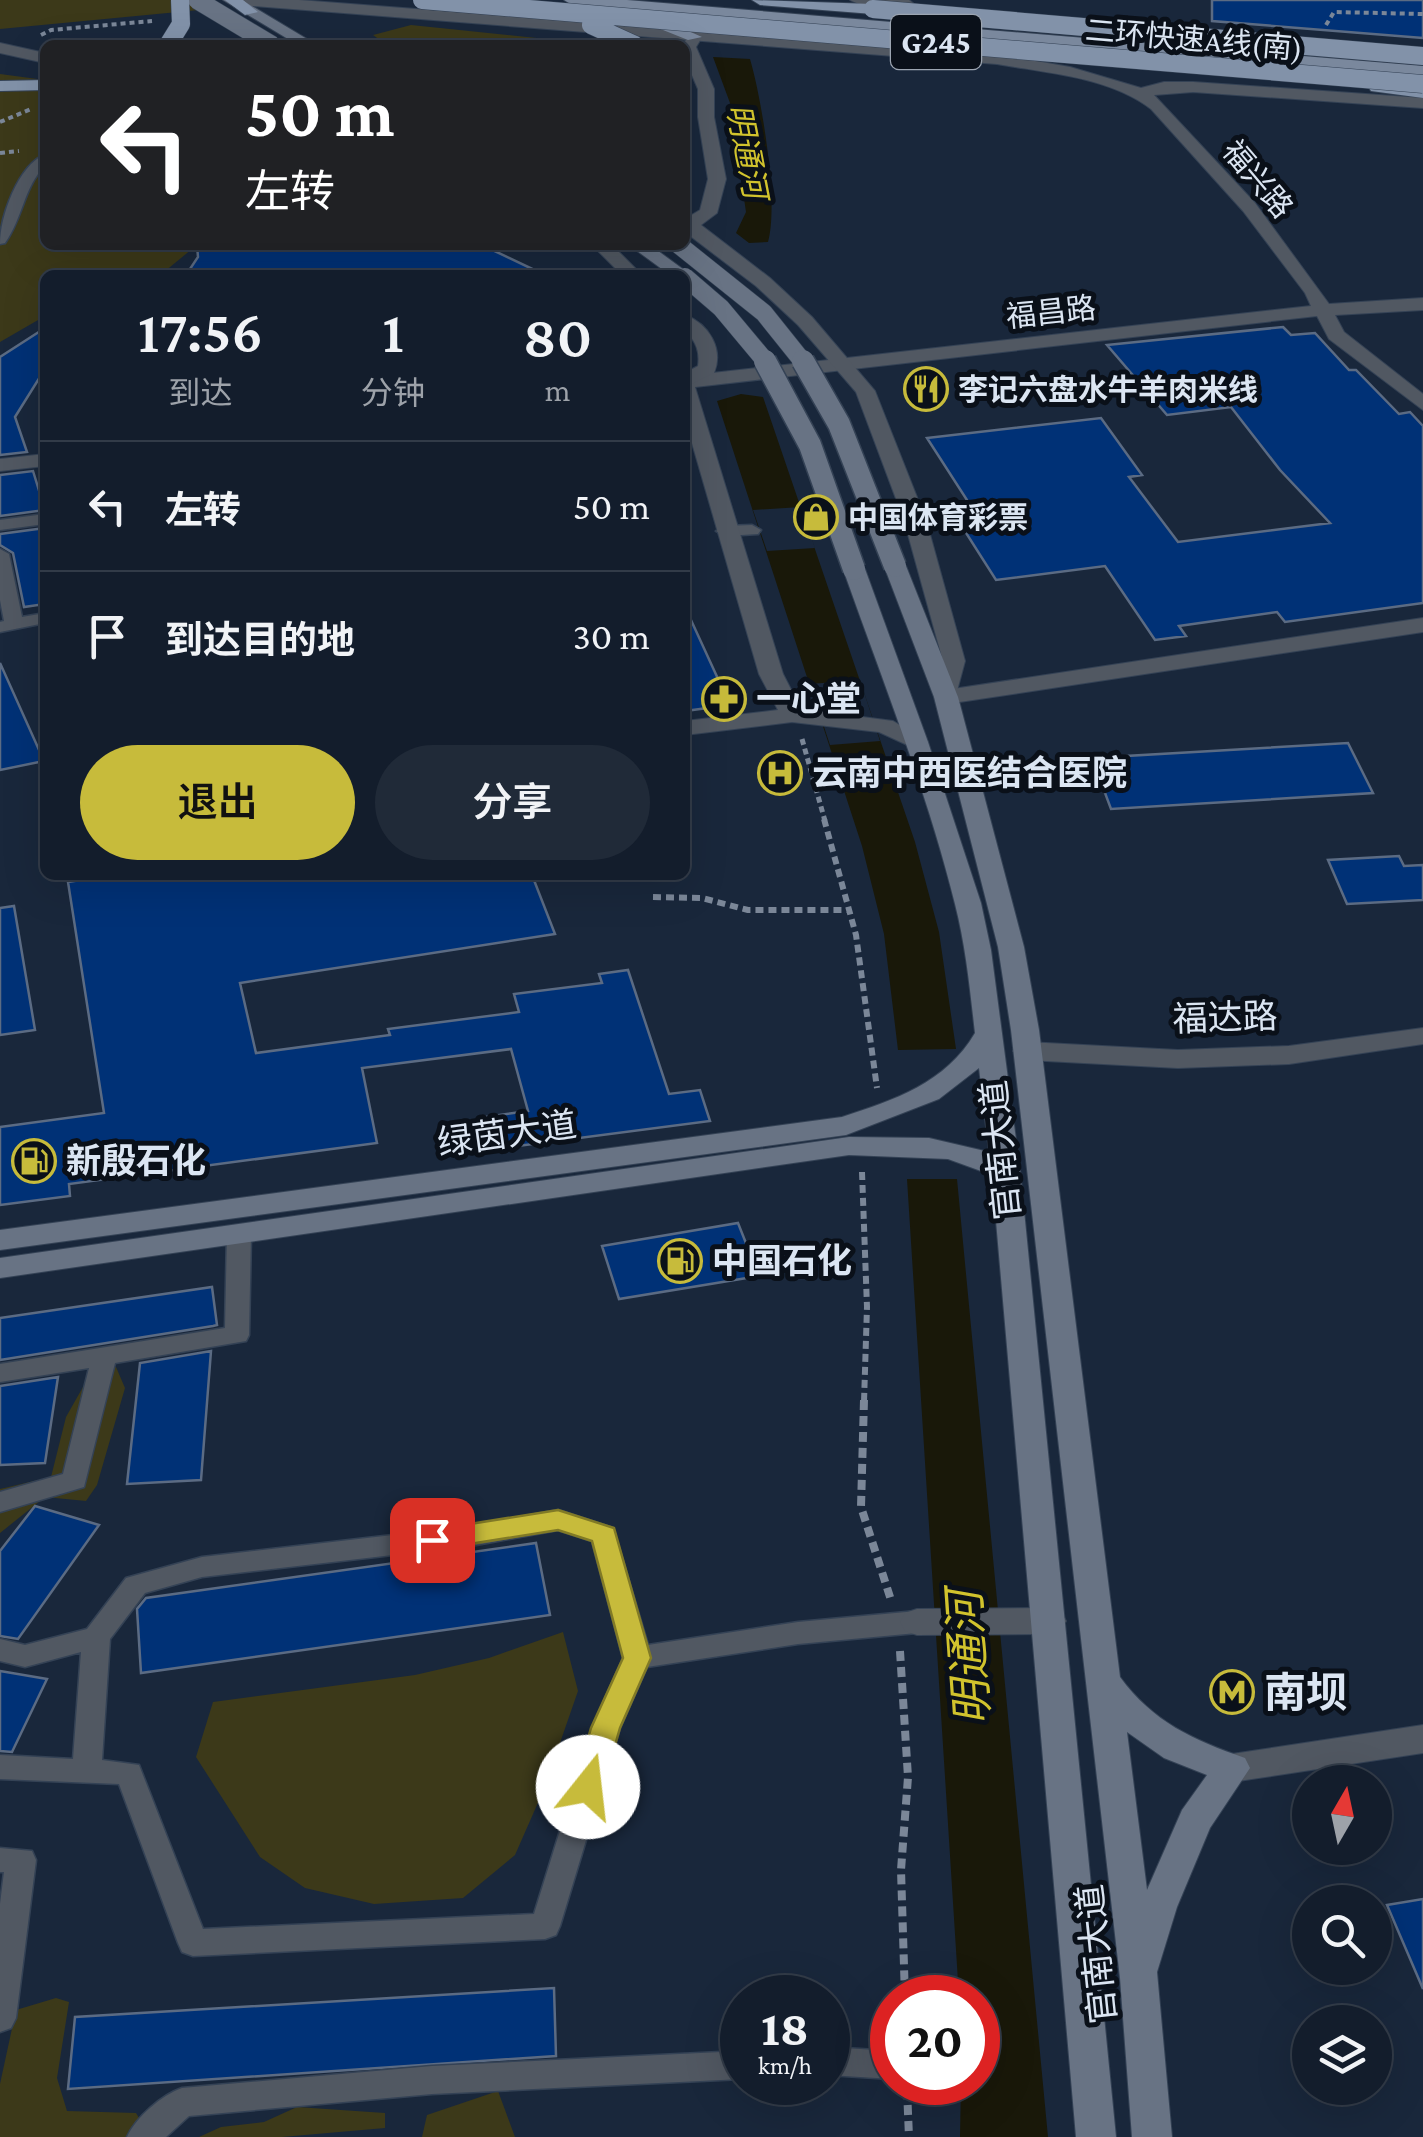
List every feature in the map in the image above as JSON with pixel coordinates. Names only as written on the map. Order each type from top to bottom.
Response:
[{"type":"highway","points":[[171,40],[182,24],[180,0]]},
{"type":"highway","points":[[422,0],[562,18],[606,29],[626,40]]},
{"type":"highway","name":"二环快速A线(南)","points":[[422,0],[1423,83]]},
{"type":"highway","points":[[595,0],[1423,70]]},
{"type":"highway","points":[[765,0],[865,5],[1423,53]]},
{"type":"highway","points":[[804,4],[839,0]]},
{"type":"highway","points":[[1207,68],[1423,93]]},
{"type":"highway","points":[[0,86],[40,85]]},
{"type":"main road","points":[[197,0],[264,40]]},
{"type":"main road","name":"G245","points":[[449,0],[1423,83]]},
{"type":"main road","name":"G245","points":[[572,0],[1423,70]]},
{"type":"main road","points":[[239,3],[302,40]]},
{"type":"main road","points":[[642,17],[694,37]]},
{"type":"main road","name":"官南大道","points":[[645,250],[675,270]]},
{"type":"main road","name":"官南大道","points":[[686,250],[752,301],[806,362],[851,444],[946,697],[1011,947],[1028,1051],[1139,1978],[1152,2137]]},
{"type":"main road","name":"官南大道","points":[[690,282],[748,336],[790,398],[820,464],[968,903],[990,1031],[1006,1170],[1096,2137]]},
{"type":"main road","name":"绿茵大道","points":[[0,1240],[846,1126],[922,1100],[963,1071],[990,1031]]},
{"type":"main road","name":"绿茵大道","points":[[0,1268],[863,1146],[938,1146],[977,1154],[1006,1170]]},
{"type":"main road","points":[[1102,1678],[1126,1714],[1150,1734],[1194,1759],[1232,1768],[1195,1821],[1158,1906],[1139,1978]]},
{"type":"street","points":[[239,3],[998,59],[1070,72],[1141,93],[1164,87],[1204,87],[1423,103]]},
{"type":"street","points":[[690,44],[694,37]]},
{"type":"street","points":[[0,48],[40,57]]},
{"type":"street","points":[[690,52],[706,88],[706,117],[717,179],[708,213],[690,226]]},
{"type":"street","name":"福兴路","points":[[1141,93],[1158,104],[1248,208],[1314,292],[1327,324],[1344,344],[1423,404]]},
{"type":"street","points":[[690,228],[763,282],[846,366],[865,391],[915,520],[954,661],[946,697],[1423,625]]},
{"type":"street","points":[[606,250],[628,270]]},
{"type":"street","name":"福昌路","points":[[690,382],[1322,310],[1423,304]]},
{"type":"street","points":[[690,325],[704,336],[711,352],[707,370],[690,380]]},
{"type":"street","points":[[690,401],[771,674],[803,715]]},
{"type":"street","points":[[0,465],[40,461]]},
{"type":"street","points":[[690,727],[803,715],[884,726],[916,742]]},
{"type":"street","name":"福达路","points":[[1028,1051],[1178,1059],[1270,1056],[1423,1036]]},
{"type":"street","points":[[908,1622],[1048,1621]]},
{"type":"street","points":[[1232,1768],[1423,1739]]},
{"type":"lane","points":[[0,240],[11,226],[23,179],[40,163]]},
{"type":"lane","points":[[0,525],[40,520]]},
{"type":"lane","points":[[726,531],[752,530]]},
{"type":"lane","points":[[0,554],[7,626],[40,619]]},
{"type":"lane","points":[[0,1373],[237,1335],[239,1234]]},
{"type":"lane","points":[[0,1502],[74,1480],[104,1357]]},
{"type":"lane","points":[[0,1767],[129,1773],[193,1943],[544,1926],[606,1728],[637,1658],[604,1535],[558,1520],[471,1536],[202,1567],[136,1585],[96,1637],[88,1771]]},
{"type":"lane","points":[[637,1658],[798,1633],[908,1622]]},
{"type":"lane","points":[[0,1650],[25,1656],[96,1637]]},
{"type":"lane","points":[[0,1860],[21,1860],[0,2018]]},
{"type":"lane","points":[[142,2137],[182,2102],[432,2080],[720,2067]]},
{"type":"path","points":[[1324,27],[1334,12],[1423,14]]},
{"type":"path","points":[[0,122],[40,106]]},
{"type":"path","points":[[803,715],[806,749],[850,910],[880,1114]]},
{"type":"path","points":[[653,897],[702,898],[748,910],[850,910]]},
{"type":"path","points":[[863,1146],[861,1200],[867,1307],[862,1506],[908,1622],[908,1778],[901,1870],[904,1975]]},
{"type":"path","points":[[908,2105],[909,2137]]},
{"type":"shaded area","points":[[0,0],[185,0],[208,4],[199,10],[0,29]]},
{"type":"shaded area","points":[[411,25],[555,40],[380,40],[373,35]]},
{"type":"shaded area","points":[[0,74],[40,79],[40,250],[191,250],[166,270],[40,270],[40,319],[0,342]]},
{"type":"shaded area","points":[[116,1367],[125,1388],[97,1485],[86,1501],[45,1497],[0,1533],[0,1489],[51,1477],[66,1417],[92,1371]]},
{"type":"shaded area","points":[[563,1632],[578,1691],[544,1789],[515,1855],[463,1898],[374,1904],[305,1888],[260,1857],[196,1757],[213,1702],[415,1675],[489,1658]]},
{"type":"shaded area","points":[[56,1998],[69,2002],[57,2078],[67,2111],[136,2113],[151,2137],[0,2137],[0,2084],[16,2010]]},
{"type":"shaded area","points":[[498,2091],[515,2137],[422,2137],[427,2115]]},
{"type":"shaded area","points":[[297,2107],[385,2113],[385,2128],[282,2137],[199,2137],[221,2127],[264,2122]]},
{"type":"water","name":"明通河","points":[[713,57],[750,59],[770,178],[768,242],[749,243],[736,233],[746,212],[730,103]]},
{"type":"water","points":[[741,394],[763,397],[915,842],[939,932],[956,1049],[898,1050],[884,934],[862,846],[717,401]]},
{"type":"water","name":"明通河","points":[[907,1179],[957,1179],[1048,2137],[960,2137],[961,2105],[1000,2105],[1000,1975],[958,1975]]},
{"type":"pier","points":[[801,507],[815,548],[767,551],[753,510]]},
{"type":"pier","points":[[860,680],[880,741],[830,745],[810,684]]},
{"type":"building","points":[[1212,0],[1423,0],[1423,38],[1212,21]]},
{"type":"building","points":[[197,250],[492,250],[534,270],[189,270],[198,257]]},
{"type":"building","points":[[1283,327],[1291,335],[1315,333],[1349,370],[1356,370],[1399,414],[1410,412],[1423,426],[1423,603],[1285,622],[1277,612],[1179,626],[1186,636],[1155,640],[1105,566],[996,580],[947,503],[967,500],[927,438],[1101,418],[1142,475],[1129,477],[1178,542],[1330,523],[1280,470],[1231,407],[1167,415],[1107,345]]},
{"type":"building","points":[[40,331],[40,377],[15,417],[27,452],[0,455],[0,357]]},
{"type":"building","points":[[33,471],[40,511],[0,516],[0,475]]},
{"type":"building","points":[[40,529],[40,605],[24,607],[13,553],[0,545],[0,534]]},
{"type":"building","points":[[690,618],[730,705],[690,710]]},
{"type":"building","points":[[0,663],[40,752],[40,762],[0,770]]},
{"type":"building","points":[[1348,743],[1373,793],[1111,809],[1092,758]]},
{"type":"building","points":[[1399,856],[1404,866],[1423,865],[1423,900],[1347,904],[1328,860]]},
{"type":"building","points":[[534,880],[555,934],[240,983],[256,1053],[390,1035],[388,1029],[519,1012],[514,994],[602,983],[599,974],[628,970],[669,1094],[700,1090],[710,1121],[487,1150],[478,1118],[528,1111],[511,1049],[362,1068],[377,1143],[69,1184],[70,1196],[0,1205],[0,1127],[104,1113],[68,882]]},
{"type":"building","points":[[14,906],[35,1030],[0,1035],[0,908]]},
{"type":"building","name":"中国石化","points":[[738,1223],[759,1276],[619,1299],[602,1246]]},
{"type":"building","points":[[212,1287],[217,1325],[0,1360],[0,1318]]},
{"type":"building","points":[[211,1351],[201,1480],[127,1484],[140,1363]]},
{"type":"building","points":[[58,1377],[45,1463],[0,1465],[0,1386]]},
{"type":"building","points":[[35,1506],[99,1525],[18,1639],[0,1636],[0,1551]]},
{"type":"building","points":[[536,1543],[550,1615],[141,1673],[137,1609],[146,1598]]},
{"type":"building","points":[[0,1671],[47,1679],[12,1752],[0,1751]]},
{"type":"building","points":[[1423,1899],[1423,1989],[1392,1917],[1392,1904]]},
{"type":"building","points":[[554,1988],[556,2056],[68,2089],[75,2017]]},
{"type":"place","name":"李记六盘水牛羊肉米线","points":[[926,389]]},
{"type":"place","name":"中国体育彩票","points":[[816,517]]},
{"type":"place","name":"一心堂","points":[[724,699]]},
{"type":"place","name":"云南中西医结合医院","points":[[780,773]]},
{"type":"place","name":"新殷石化","points":[[34,1161]]},
{"type":"place","name":"中国石化","points":[[680,1261]]},
{"type":"place","name":"南坝","points":[[1232,1692]]},
{"type":"route","points":[[432,1540],[558,1520],[604,1535],[637,1658],[606,1728],[588,1787]]}]
